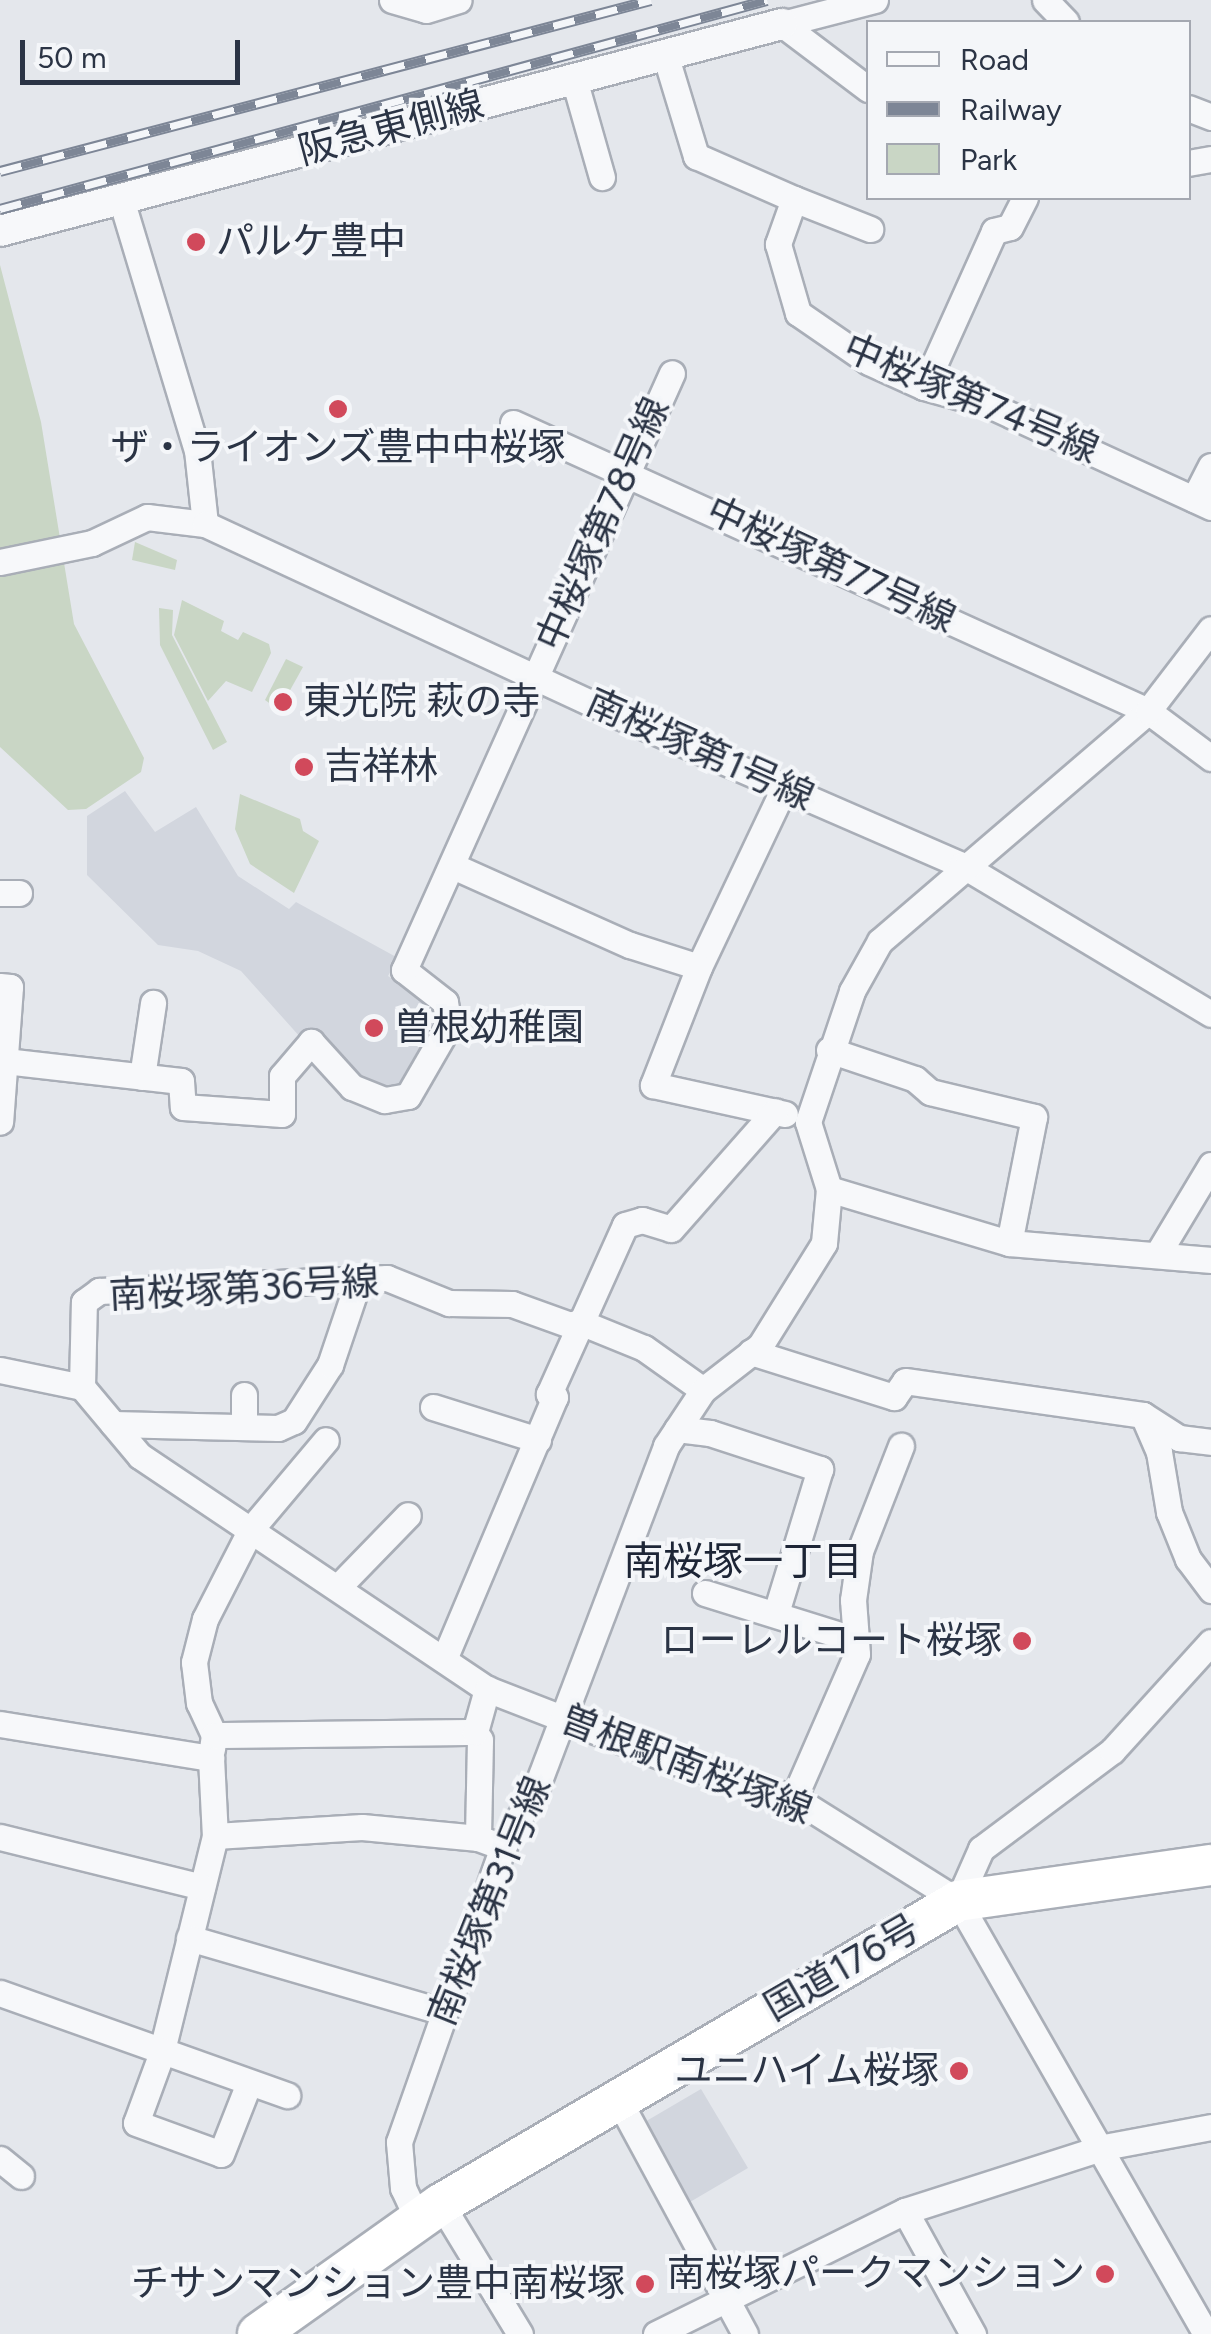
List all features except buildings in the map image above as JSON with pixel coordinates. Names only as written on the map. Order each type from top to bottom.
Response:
[{"type":"highway","name":"国道176号","points":[[258,2334],[430,2212],[958,1901],[1211,1865]]},
{"type":"street","points":[[392,0],[426,10],[458,0]]},
{"type":"street","name":"阪急東側線","points":[[0,231],[665,54],[790,12],[874,0]]},
{"type":"street","points":[[1045,0],[1064,20]]},
{"type":"street","points":[[790,12],[866,86]]},
{"type":"street","points":[[665,54],[696,156],[870,229]]},
{"type":"street","points":[[574,79],[602,177]]},
{"type":"street","points":[[121,199],[197,450],[206,524]]},
{"type":"street","name":"中桜塚第74号線","points":[[794,199],[778,244],[798,313],[868,362],[924,387],[988,405],[1203,503],[1211,466]]},
{"type":"street","points":[[924,387],[994,231],[1010,227],[1024,200]]},
{"type":"street","name":"中桜塚第78号線","points":[[142,1077],[181,1081],[182,1106],[282,1114],[282,1076],[311,1042],[352,1087],[385,1100],[408,1096],[450,1025],[445,1002],[404,970],[454,866],[535,675],[672,372]]},
{"type":"street","name":"中桜塚第77号線","points":[[513,423],[626,469],[1148,711],[1211,758]]},
{"type":"street","name":"南桜塚第1号線","points":[[0,562],[62,550],[147,516],[206,524],[962,865],[1211,1014]]},
{"type":"street","points":[[784,788],[699,967],[653,1084],[808,1122],[829,1050],[880,940],[962,865],[1148,711],[1202,658],[1211,630]]},
{"type":"street","points":[[454,866],[630,945],[699,967]]},
{"type":"street","points":[[0,986],[10,988],[0,1122]]},
{"type":"street","points":[[5,1061],[142,1077],[154,1003]]},
{"type":"street","points":[[829,1050],[915,1079],[930,1092],[1034,1118],[1008,1242]]},
{"type":"street","points":[[445,1657],[556,1397],[549,1394],[625,1225],[642,1220],[671,1228],[775,1112]]},
{"type":"street","name":"南桜塚第31号線","points":[[520,2334],[430,2212],[403,2188],[399,2142],[503,1847],[538,1786],[561,1717],[678,1429],[703,1390],[751,1352],[824,1242],[829,1189],[808,1122]]},
{"type":"street","points":[[1157,1256],[1211,1165]]},
{"type":"street","points":[[829,1189],[1008,1242],[1211,1260]]},
{"type":"street","name":"南桜塚第36号線","points":[[82,1387],[84,1302],[99,1291],[387,1278],[449,1303],[512,1304],[570,1325],[580,1322],[644,1348],[703,1390]]},
{"type":"street","points":[[113,1424],[278,1428],[303,1411],[330,1365],[359,1280]]},
{"type":"street","points":[[751,1352],[894,1398],[904,1380],[1143,1416],[1179,1438],[1211,1442]]},
{"type":"street","points":[[0,1370],[82,1387]]},
{"type":"street","name":"曽根駅南桜塚線","points":[[82,1387],[140,1456],[487,1688],[675,1762],[794,1798],[958,1901],[1104,2148],[1206,2334]]},
{"type":"street","points":[[244,1394],[244,1427]]},
{"type":"street","points":[[434,1406],[538,1440]]},
{"type":"street","points":[[1143,1416],[1159,1452],[1176,1527],[1211,1590]]},
{"type":"street","points":[[678,1429],[710,1433],[820,1469],[776,1613]]},
{"type":"street","points":[[249,2082],[221,2154],[136,2124],[161,2055],[215,1836],[212,1746],[199,1703],[194,1662],[205,1619],[251,1529],[326,1440]]},
{"type":"street","points":[[794,1798],[857,1654],[860,1550],[900,1446]]},
{"type":"street","points":[[338,1587],[408,1514]]},
{"type":"street","points":[[705,1593],[856,1640]]},
{"type":"street","points":[[958,1901],[981,1849],[1112,1751],[1211,1642]]},
{"type":"street","points":[[478,1838],[480,1740],[475,1732],[487,1688]]},
{"type":"street","points":[[0,1724],[212,1746],[475,1732]]},
{"type":"street","points":[[215,1836],[362,1828],[478,1838],[503,1847]]},
{"type":"street","points":[[0,1837],[202,1887]]},
{"type":"street","points":[[190,1938],[443,2012]]},
{"type":"street","points":[[0,1995],[161,2055],[287,2095]]},
{"type":"street","points":[[618,2099],[745,2334]]},
{"type":"street","points":[[656,2334],[724,2296],[906,2211],[1104,2148],[1211,2127]]},
{"type":"street","points":[[0,2160],[21,2176]]},
{"type":"street","points":[[906,2211],[973,2334]]},
{"type":"shaded area","points":[[125,791],[155,832],[196,807],[238,876],[289,909],[296,902],[398,958],[388,976],[431,1004],[440,1021],[401,1086],[389,1093],[301,1038],[241,971],[198,951],[158,945],[87,875],[87,816]]},
{"type":"shaded area","points":[[701,2089],[748,2168],[690,2202],[643,2123]]},
{"type":"green space","points":[[0,265],[41,422],[74,624],[144,758],[141,772],[86,809],[68,810],[0,747]]},
{"type":"green space","points":[[135,542],[177,560],[175,570],[132,560]]},
{"type":"green space","points":[[182,600],[224,621],[221,631],[238,640],[243,632],[269,644],[271,653],[252,692],[226,681],[208,701],[174,635]]},
{"type":"green space","points":[[159,608],[173,610],[172,635],[227,742],[213,750],[160,645]]},
{"type":"green space","points":[[286,659],[303,667],[279,710],[265,700]]},
{"type":"green space","points":[[240,794],[300,819],[303,831],[319,841],[294,893],[250,864],[235,829]]},
{"type":"railway","points":[[0,171],[651,0]]},
{"type":"railway","points":[[0,209],[767,0]]},
{"type":"place","name":"パルケ豊中","points":[[196,242]]},
{"type":"place","name":"ザ・ライオンズ豊中中桜塚","points":[[338,409]]},
{"type":"place","name":"東光院 萩の寺","points":[[283,702]]},
{"type":"place","name":"吉祥林","points":[[304,767]]},
{"type":"place","name":"曽根幼稚園","points":[[374,1028]]},
{"type":"place","name":"ローレルコート桜塚","points":[[1022,1641]]},
{"type":"place","name":"ユニハイム桜塚","points":[[959,2071]]},
{"type":"place","name":"南桜塚パークマンション","points":[[1105,2274]]},
{"type":"place","name":"チサンマンション豊中南桜塚","points":[[645,2284]]},
{"type":"district","name":"南桜塚一丁目","points":[[743,1561]]}]
